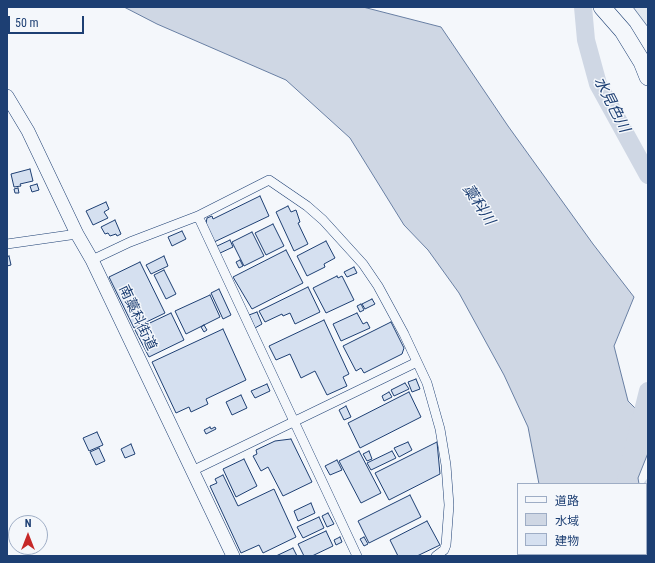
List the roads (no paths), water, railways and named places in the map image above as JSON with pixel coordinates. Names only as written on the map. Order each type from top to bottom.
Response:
[{"type":"highway","points":[[603,8],[622,31],[642,62],[648,77]]},
{"type":"main road","name":"南藁科街道","points":[[7,96],[28,131],[77,234],[92,260],[233,556]]},
{"type":"street","points":[[92,260],[130,242],[198,216],[269,180],[312,210],[363,264],[378,286],[427,383],[440,429],[446,465],[449,505],[446,545],[444,550],[436,556]]},
{"type":"street","points":[[198,216],[357,556]]},
{"type":"street","points":[[7,244],[77,234]]},
{"type":"street","points":[[192,471],[417,362]]},
{"type":"water","name":"藁科川","points":[[124,7],[363,7],[441,27],[508,126],[593,244],[634,297],[614,346],[628,401],[648,421],[648,453],[638,478],[639,483],[539,483],[528,427],[504,375],[459,293],[428,250],[404,225],[350,138],[286,80],[157,24]]},
{"type":"water","points":[[647,532],[648,535],[648,556],[531,556],[647,555]]},
{"type":"waterway","name":"水見色川","points":[[583,7],[586,40],[598,84],[648,175]]},
{"type":"waterway","name":"水見色川","points":[[625,483],[648,391]]}]
